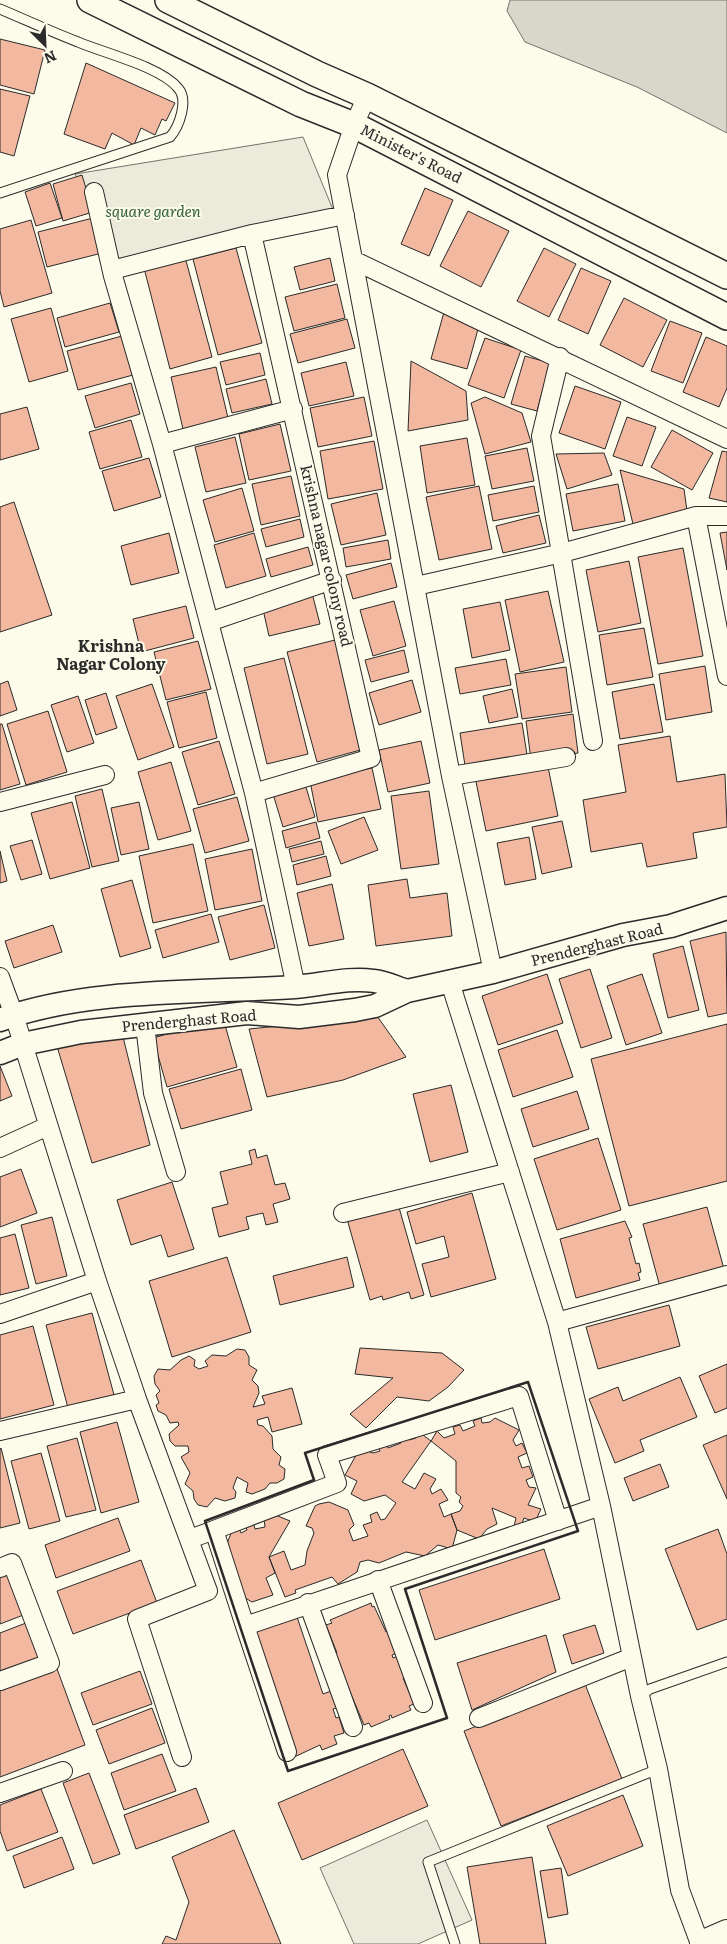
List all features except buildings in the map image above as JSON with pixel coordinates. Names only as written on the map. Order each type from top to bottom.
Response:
[{"type":"main road","name":"Minister's Road","points":[[90,0],[301,104],[354,125],[727,317]]},
{"type":"main road","points":[[168,0],[317,74],[366,96],[727,276]]},
{"type":"main road","points":[[704,1944],[727,1934]]},
{"type":"street","points":[[366,96],[337,175],[451,776],[494,972]]},
{"type":"street","points":[[94,192],[112,270],[162,444],[254,793],[296,987]]},
{"type":"street","points":[[112,270],[252,234],[345,215]]},
{"type":"street","name":"krishna nagar colony road","points":[[252,234],[371,758],[254,793]]},
{"type":"street","points":[[354,260],[727,439]]},
{"type":"street","points":[[560,358],[541,436],[593,741]]},
{"type":"street","points":[[162,444],[293,409]]},
{"type":"street","points":[[416,586],[562,553],[696,516],[727,516]]},
{"type":"street","points":[[696,516],[727,676]]},
{"type":"street","points":[[209,622],[332,580]]},
{"type":"street","points":[[451,776],[566,757]]},
{"type":"street","points":[[0,802],[105,775]]},
{"type":"street","name":"Prenderghast Road","points":[[0,1053],[23,1044],[81,1032],[247,1013],[299,1017],[355,1010],[375,1006],[407,991],[494,972],[623,935],[671,926],[727,908]]},
{"type":"street","points":[[0,977],[7,1018],[23,1044],[97,1281],[137,1399],[208,1591],[137,1620],[182,1757]]},
{"type":"street","name":"Prenderghast Road","points":[[7,1018],[76,1002],[143,995],[296,987],[354,980],[375,981],[407,991]]},
{"type":"street","points":[[450,982],[557,1322],[601,1506],[640,1696],[658,1769],[680,1890],[700,1944]]},
{"type":"street","points":[[145,1025],[154,1093],[176,1172]]},
{"type":"street","points":[[0,1148],[48,1126]]},
{"type":"street","points":[[343,1213],[510,1172]]},
{"type":"street","points":[[557,1322],[727,1275]]},
{"type":"street","points":[[0,1314],[97,1281]]},
{"type":"street","points":[[190,1539],[336,1483],[327,1455],[519,1396],[558,1521]]},
{"type":"street","points":[[0,1431],[137,1399]]},
{"type":"street","points":[[245,1626],[308,1603],[601,1506]]},
{"type":"street","points":[[214,1530],[287,1752]]},
{"type":"street","points":[[0,1568],[12,1563],[50,1663],[0,1681]]},
{"type":"street","points":[[378,1580],[423,1703]]},
{"type":"street","points":[[308,1603],[353,1727]]},
{"type":"street","points":[[479,1718],[632,1657]]},
{"type":"street","points":[[0,1793],[63,1771]]},
{"type":"lane","points":[[0,9],[78,43],[164,75],[180,89],[183,101],[177,130],[170,137],[0,193]]},
{"type":"lane","points":[[640,1696],[650,1689],[727,1662]]},
{"type":"lane","points":[[455,1944],[428,1862],[658,1769]]},
{"type":"green space","name":"square garden","points":[[303,137],[336,217],[119,272],[116,256],[75,174]]},
{"type":"green space","points":[[427,1820],[472,1920],[418,1944],[354,1944],[320,1868]]},
{"type":"shaded area","points":[[510,0],[727,0],[727,133],[637,87],[525,42],[507,11]]},
{"type":"wall","points":[[528,1382],[578,1531],[405,1589],[447,1718],[288,1771],[205,1521],[314,1480],[305,1453],[528,1382]]},
{"type":"district","name":"Krishna Nagar Colony","points":[[111,655]]}]
